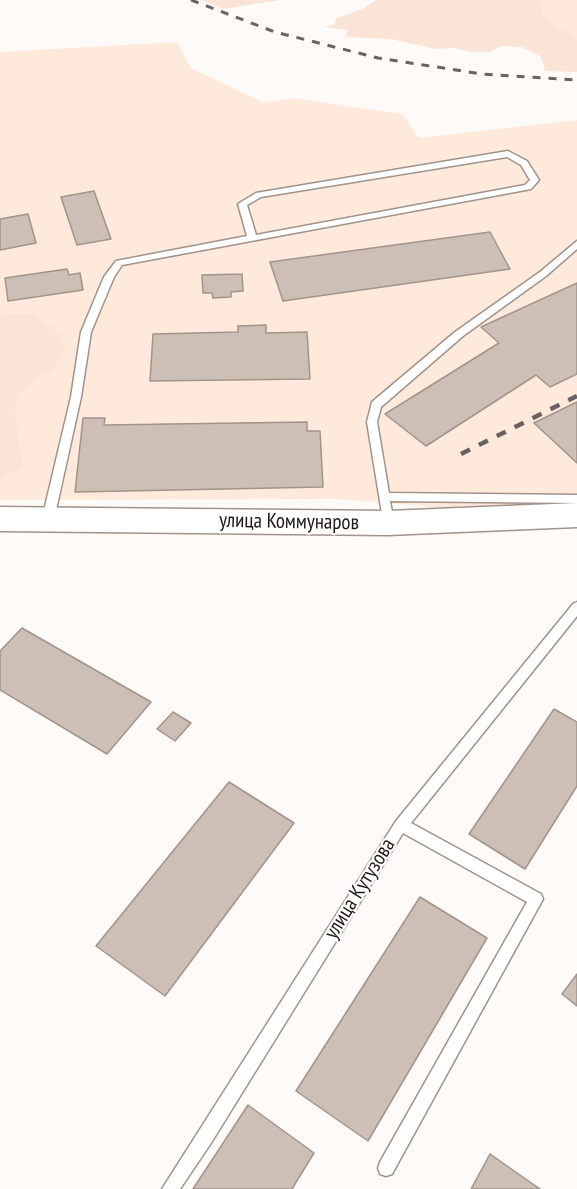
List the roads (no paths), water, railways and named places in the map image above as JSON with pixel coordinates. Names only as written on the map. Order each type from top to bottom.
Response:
[{"type":"main road","name":"улица Коммунаров","points":[[0,519],[387,510],[577,515]]},
{"type":"lane","points":[[48,519],[76,397],[86,332],[109,277],[119,262],[252,238],[528,187],[535,180],[524,163],[508,154],[259,195],[243,204],[252,238]]},
{"type":"lane","points":[[577,244],[543,274],[459,334],[376,405],[372,422],[387,510],[577,499]]},
{"type":"lane","name":"улица Кутузова","points":[[170,1189],[401,825],[577,608]]},
{"type":"lane","points":[[387,1168],[536,899],[401,825]]},
{"type":"railway","points":[[191,0],[275,32],[378,58],[482,74],[577,80]]},
{"type":"railway","points":[[461,454],[577,396]]}]
